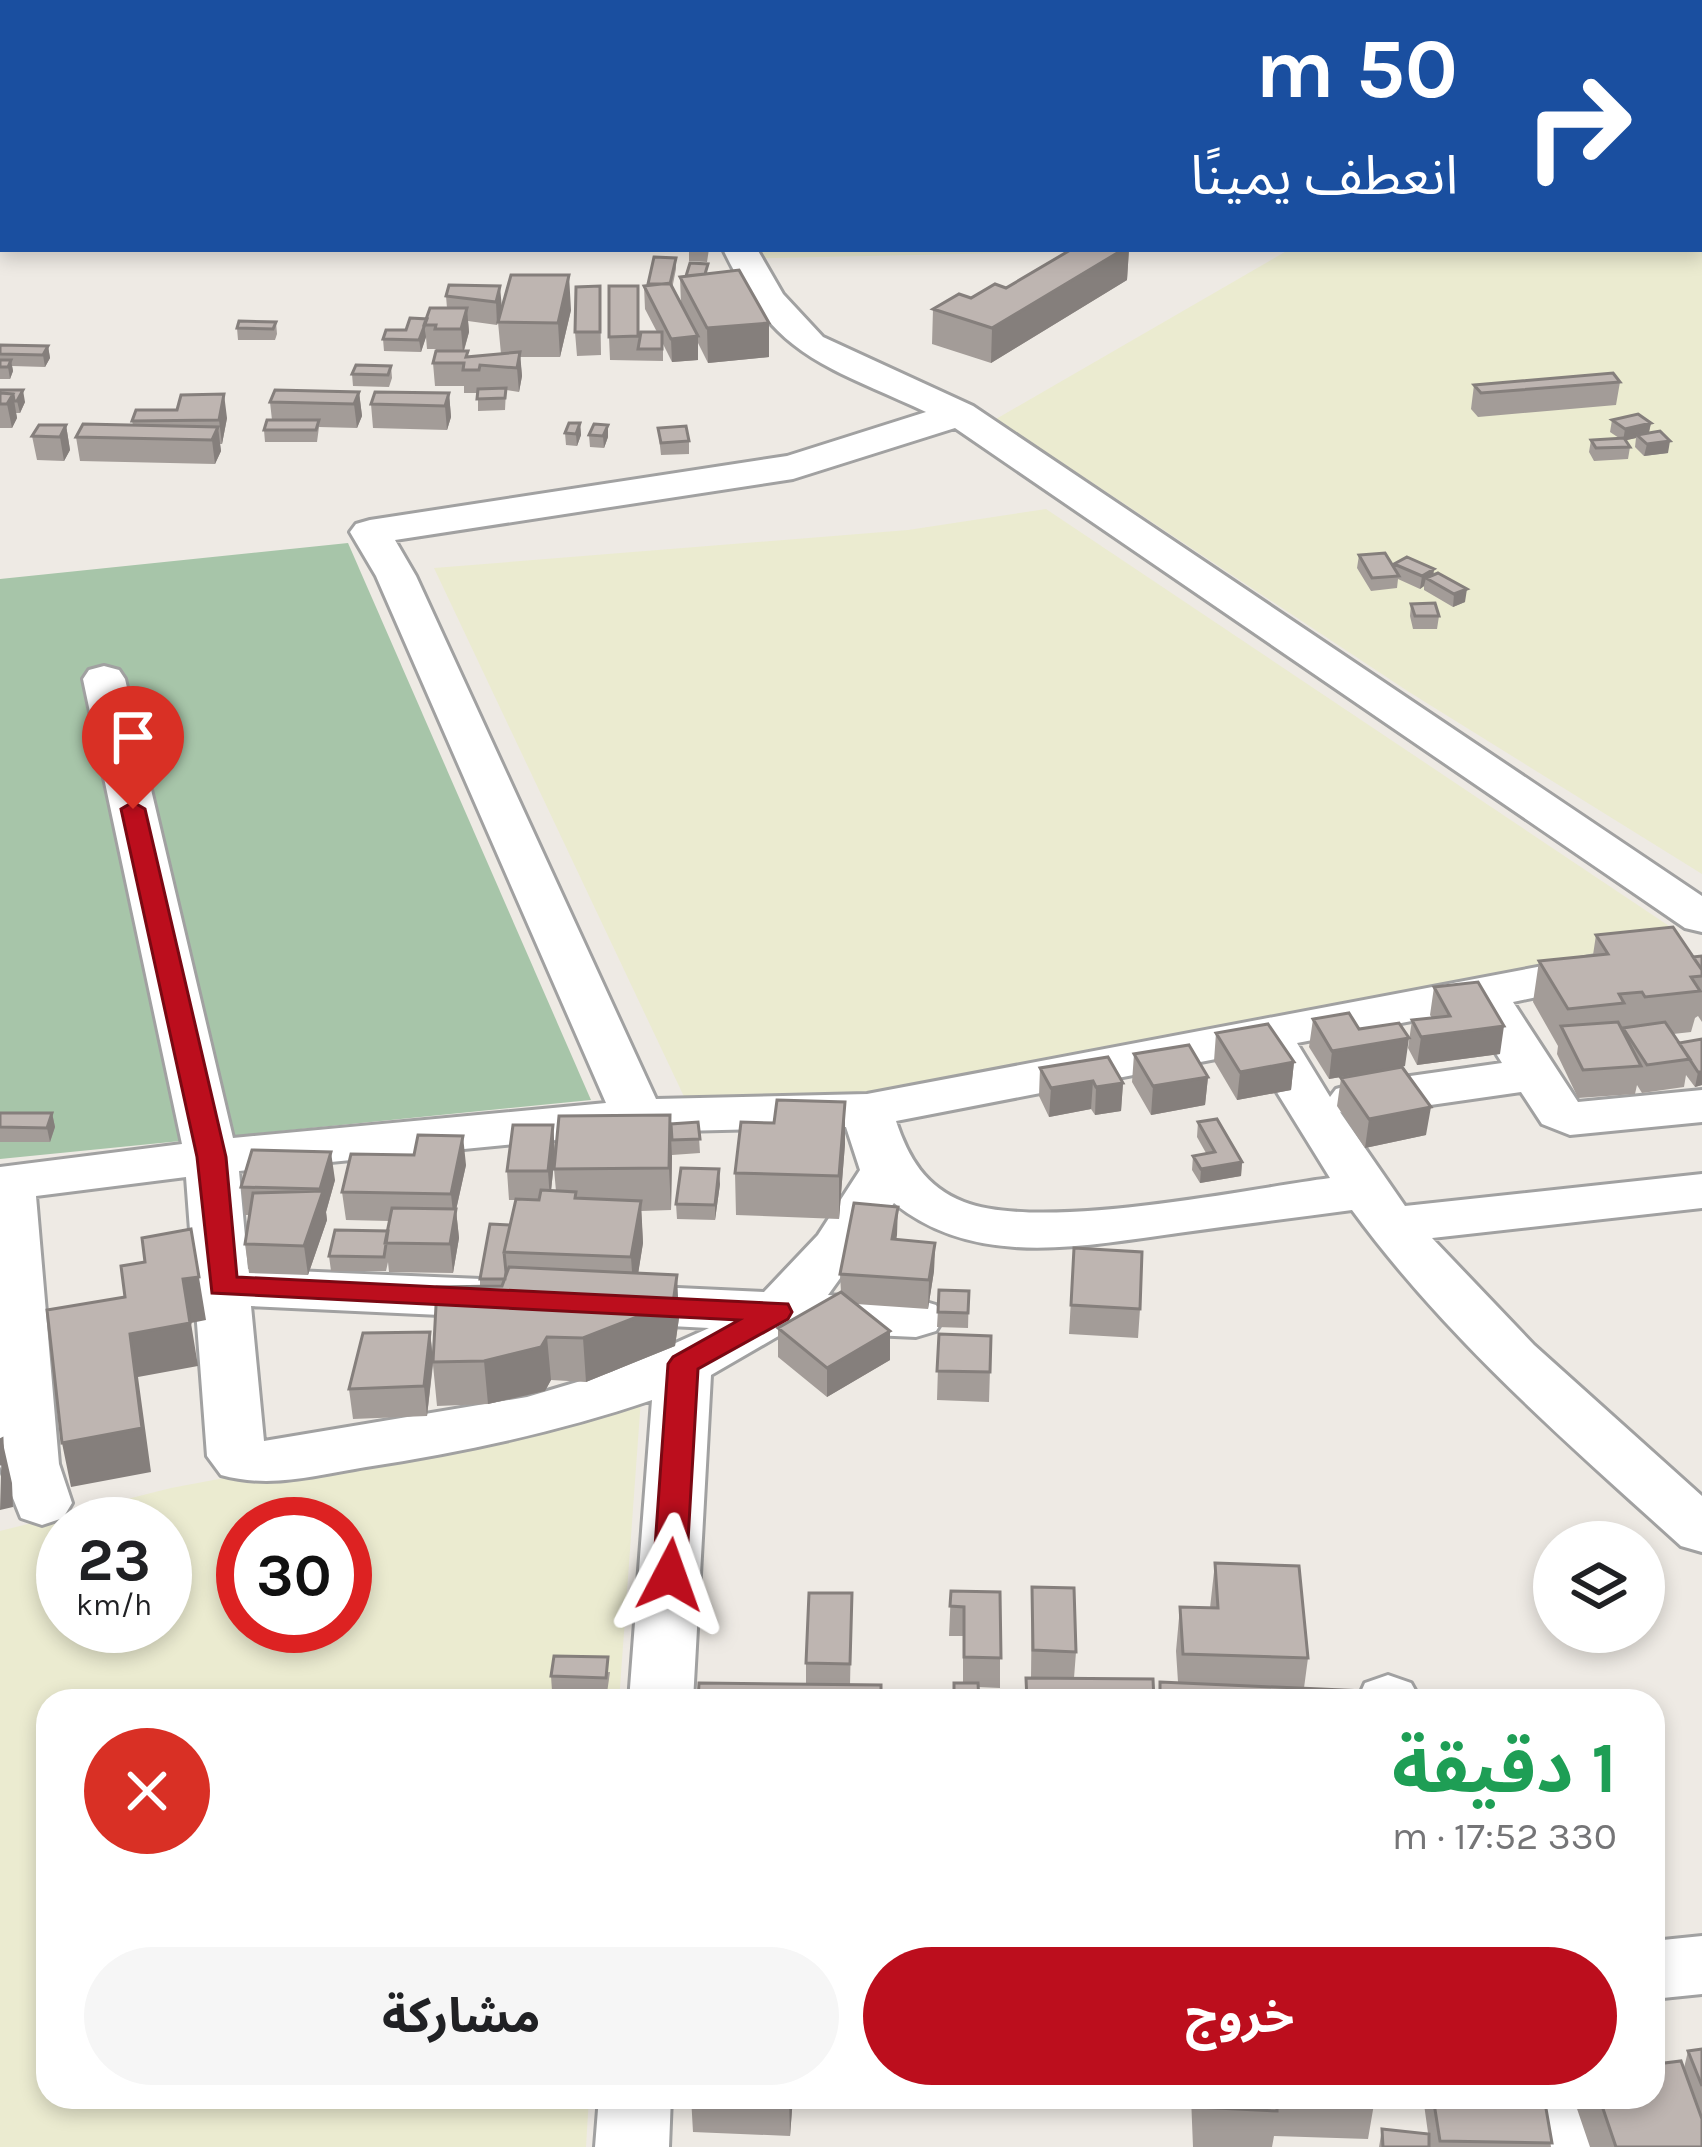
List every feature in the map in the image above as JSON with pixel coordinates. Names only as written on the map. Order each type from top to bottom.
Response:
[{"type":"street","points":[[741,252],[792,330],[810,345],[960,414],[1685,946]]},
{"type":"street","points":[[638,1116],[396,575],[370,532],[793,467],[960,414]]},
{"type":"street","points":[[104,679],[212,1157],[236,1456],[250,1462],[436,1437],[572,1405],[683,1364],[777,1312],[860,1221],[886,1170]]},
{"type":"street","points":[[40,1497],[29,1464],[4,1184],[212,1157],[638,1116],[867,1110],[1481,992],[1685,946]]},
{"type":"street","points":[[1481,992],[1560,1114],[1570,1119],[1702,1106]]},
{"type":"street","points":[[1265,1033],[1378,1208],[1470,1316],[1702,1530]]},
{"type":"street","points":[[1312,1107],[1535,1074]]},
{"type":"street","points":[[867,1110],[886,1170],[940,1213],[991,1228],[1050,1232],[1702,1191]]},
{"type":"street","points":[[223,1286],[916,1318]]},
{"type":"street","points":[[663,1689],[683,1364]]},
{"type":"street","points":[[1665,1969],[1702,1966]]},
{"type":"street","points":[[632,2147],[634,2109]]},
{"type":"street","points":[[1550,2109],[1563,2147]]},
{"type":"green space","points":[[726,252],[1054,252],[730,259]]},
{"type":"green space","points":[[1285,252],[1702,252],[1702,874],[1409,692],[996,419]]},
{"type":"green space","points":[[1046,509],[1681,934],[1513,978],[926,1094],[688,1105],[434,568],[908,530]]},
{"type":"green space","points":[[348,543],[591,1100],[0,1159],[0,579]]},
{"type":"green space","points":[[641,1399],[620,1689],[36,1689],[36,2109],[588,2109],[586,2147],[0,2147],[0,1531],[36,1522],[36,1653],[192,1653],[192,1497],[135,1497]]},
{"type":"building","points":[[1067,252],[1119,252],[992,328],[933,309],[959,294],[971,298],[995,284],[1006,288]]},
{"type":"building","points":[[654,257],[676,258],[670,284],[648,284]]},
{"type":"building","points":[[690,263],[708,264],[705,274],[686,276]]},
{"type":"building","points":[[739,270],[769,323],[707,328],[680,277]]},
{"type":"building","points":[[511,275],[569,275],[558,323],[498,322]]},
{"type":"building","points":[[670,283],[698,336],[671,339],[644,286]]},
{"type":"building","points":[[449,285],[500,286],[496,302],[446,296]]},
{"type":"building","points":[[600,286],[600,332],[575,332],[576,287]]},
{"type":"building","points":[[609,286],[638,286],[638,336],[609,337]]},
{"type":"building","points":[[430,308],[467,308],[461,329],[424,325]]},
{"type":"building","points":[[410,318],[427,319],[419,340],[383,339],[386,330],[406,330]]},
{"type":"building","points":[[239,321],[276,322],[273,329],[237,328]]},
{"type":"building","points":[[641,332],[662,332],[662,349],[638,349]]},
{"type":"building","points":[[0,345],[48,346],[43,355],[0,354]]},
{"type":"building","points":[[436,351],[468,351],[466,357],[520,352],[517,368],[480,365],[479,370],[463,370],[464,363],[433,363]]},
{"type":"building","points":[[356,365],[391,366],[388,375],[352,374]]},
{"type":"building","points":[[1613,373],[1620,382],[1481,393],[1474,385]]},
{"type":"building","points":[[506,388],[505,398],[477,399],[478,389]]},
{"type":"building","points":[[0,390],[23,390],[14,401],[13,394]]},
{"type":"building","points":[[275,390],[359,392],[354,404],[270,402]]},
{"type":"building","points":[[375,392],[449,393],[445,406],[371,404]]},
{"type":"building","points":[[0,393],[13,394],[7,404],[0,404]]},
{"type":"building","points":[[224,394],[219,420],[132,421],[136,410],[177,410],[181,395]]},
{"type":"building","points":[[1638,414],[1651,423],[1625,429],[1612,420]]},
{"type":"building","points":[[267,420],[319,420],[316,430],[264,430]]},
{"type":"building","points":[[569,423],[580,423],[576,434],[565,433]]},
{"type":"building","points":[[83,424],[218,427],[212,440],[76,437]]},
{"type":"building","points":[[594,424],[608,425],[603,436],[589,435]]},
{"type":"building","points":[[39,425],[66,425],[60,437],[32,436]]},
{"type":"building","points":[[686,426],[689,441],[661,443],[658,428]]},
{"type":"building","points":[[1660,431],[1670,441],[1647,444],[1637,435]]},
{"type":"building","points":[[1624,438],[1630,447],[1596,448],[1591,440]]},
{"type":"building","points":[[1385,553],[1399,576],[1372,578],[1359,555]]},
{"type":"building","points":[[1407,557],[1434,569],[1422,576],[1394,564]]},
{"type":"building","points":[[1438,573],[1467,589],[1454,594],[1426,578]]},
{"type":"building","points":[[1435,603],[1439,616],[1415,616],[1411,604]]},
{"type":"building","points":[[1673,927],[1702,970],[1702,976],[1691,977],[1700,991],[1645,997],[1642,992],[1619,994],[1624,1003],[1568,1009],[1539,961],[1608,954],[1596,935]]},
{"type":"building","points":[[1478,982],[1504,1026],[1421,1037],[1412,1020],[1450,1016],[1434,987]]},
{"type":"building","points":[[1349,1013],[1359,1029],[1399,1023],[1409,1038],[1332,1051],[1313,1019]]},
{"type":"building","points":[[1618,1022],[1641,1066],[1583,1070],[1561,1026]]},
{"type":"building","points":[[1665,1022],[1690,1059],[1647,1065],[1623,1028]]},
{"type":"building","points":[[1268,1024],[1294,1062],[1240,1072],[1216,1033]]},
{"type":"building","points":[[1702,1039],[1702,1072],[1698,1072],[1679,1043]]},
{"type":"building","points":[[1189,1045],[1208,1077],[1153,1086],[1134,1054]]},
{"type":"building","points":[[1108,1057],[1123,1083],[1096,1087],[1093,1081],[1051,1088],[1040,1068]]},
{"type":"building","points":[[1402,1067],[1431,1107],[1369,1119],[1341,1078]]},
{"type":"building","points":[[777,1100],[845,1102],[839,1176],[735,1173],[741,1122],[774,1123]]},
{"type":"building","points":[[0,1113],[52,1113],[47,1128],[0,1127]]},
{"type":"building","points":[[670,1115],[669,1168],[554,1169],[559,1116]]},
{"type":"building","points":[[1217,1119],[1242,1162],[1201,1169],[1193,1156],[1215,1152],[1198,1122]]},
{"type":"building","points":[[698,1122],[700,1139],[672,1140],[671,1124]]},
{"type":"building","points":[[513,1125],[553,1125],[548,1171],[507,1171]]},
{"type":"building","points":[[418,1135],[463,1136],[451,1194],[342,1192],[351,1154],[414,1155]]},
{"type":"building","points":[[252,1150],[331,1152],[320,1189],[241,1187]]},
{"type":"building","points":[[681,1168],[719,1169],[715,1205],[676,1204]]},
{"type":"building","points":[[541,1190],[576,1192],[575,1198],[641,1201],[631,1257],[504,1252],[516,1199],[539,1200]]},
{"type":"building","points":[[323,1191],[304,1246],[245,1244],[253,1193]]},
{"type":"building","points":[[854,1203],[898,1207],[892,1239],[935,1243],[929,1280],[840,1274]]},
{"type":"building","points":[[392,1208],[456,1209],[450,1244],[385,1243]]},
{"type":"building","points":[[490,1224],[510,1225],[505,1279],[480,1279]]},
{"type":"building","points":[[191,1229],[199,1277],[183,1279],[190,1323],[130,1334],[142,1428],[62,1443],[47,1310],[125,1297],[121,1266],[145,1262],[142,1238]]},
{"type":"building","points":[[335,1230],[388,1231],[384,1257],[329,1256]]},
{"type":"building","points":[[1074,1248],[1142,1252],[1140,1309],[1071,1305]]},
{"type":"building","points":[[509,1267],[677,1275],[673,1303],[583,1338],[547,1337],[541,1347],[484,1361],[433,1362],[437,1287],[502,1286]]},
{"type":"building","points":[[939,1290],[969,1291],[968,1313],[938,1312]]},
{"type":"building","points":[[841,1292],[890,1331],[827,1368],[778,1328]]},
{"type":"building","points":[[430,1332],[424,1386],[349,1389],[363,1333]]},
{"type":"building","points":[[939,1334],[991,1336],[990,1372],[937,1371]]},
{"type":"building","points":[[1215,1563],[1299,1566],[1308,1658],[1183,1654],[1180,1607],[1218,1608]]},
{"type":"building","points":[[1032,1587],[1074,1588],[1076,1652],[1033,1650]]},
{"type":"building","points":[[951,1591],[1000,1592],[1001,1658],[964,1657],[964,1607],[950,1606]]},
{"type":"building","points":[[809,1593],[852,1593],[850,1664],[806,1663]]},
{"type":"building","points":[[554,1656],[608,1657],[606,1678],[551,1676]]},
{"type":"building","points":[[1026,1678],[1153,1679],[1153,1689],[1026,1689]]},
{"type":"building","points":[[1160,1682],[1319,1689],[1160,1689]]},
{"type":"building","points":[[699,1683],[881,1685],[881,1689],[699,1689]]},
{"type":"building","points":[[954,1683],[978,1683],[978,1689],[954,1689]]},
{"type":"building","points":[[1702,2049],[1702,2086],[1688,2051]]},
{"type":"building","points":[[1681,2061],[1702,2119],[1702,2147],[1616,2147],[1603,2109],[1665,2109],[1665,2063]]},
{"type":"building","points":[[1435,2109],[1546,2109],[1552,2143],[1440,2141]]},
{"type":"building","points":[[1382,2129],[1429,2134],[1429,2147],[1383,2147]]},
{"type":"route","points":[[133,809],[212,1157],[223,1286],[777,1312],[683,1364],[670,1575]]}]
